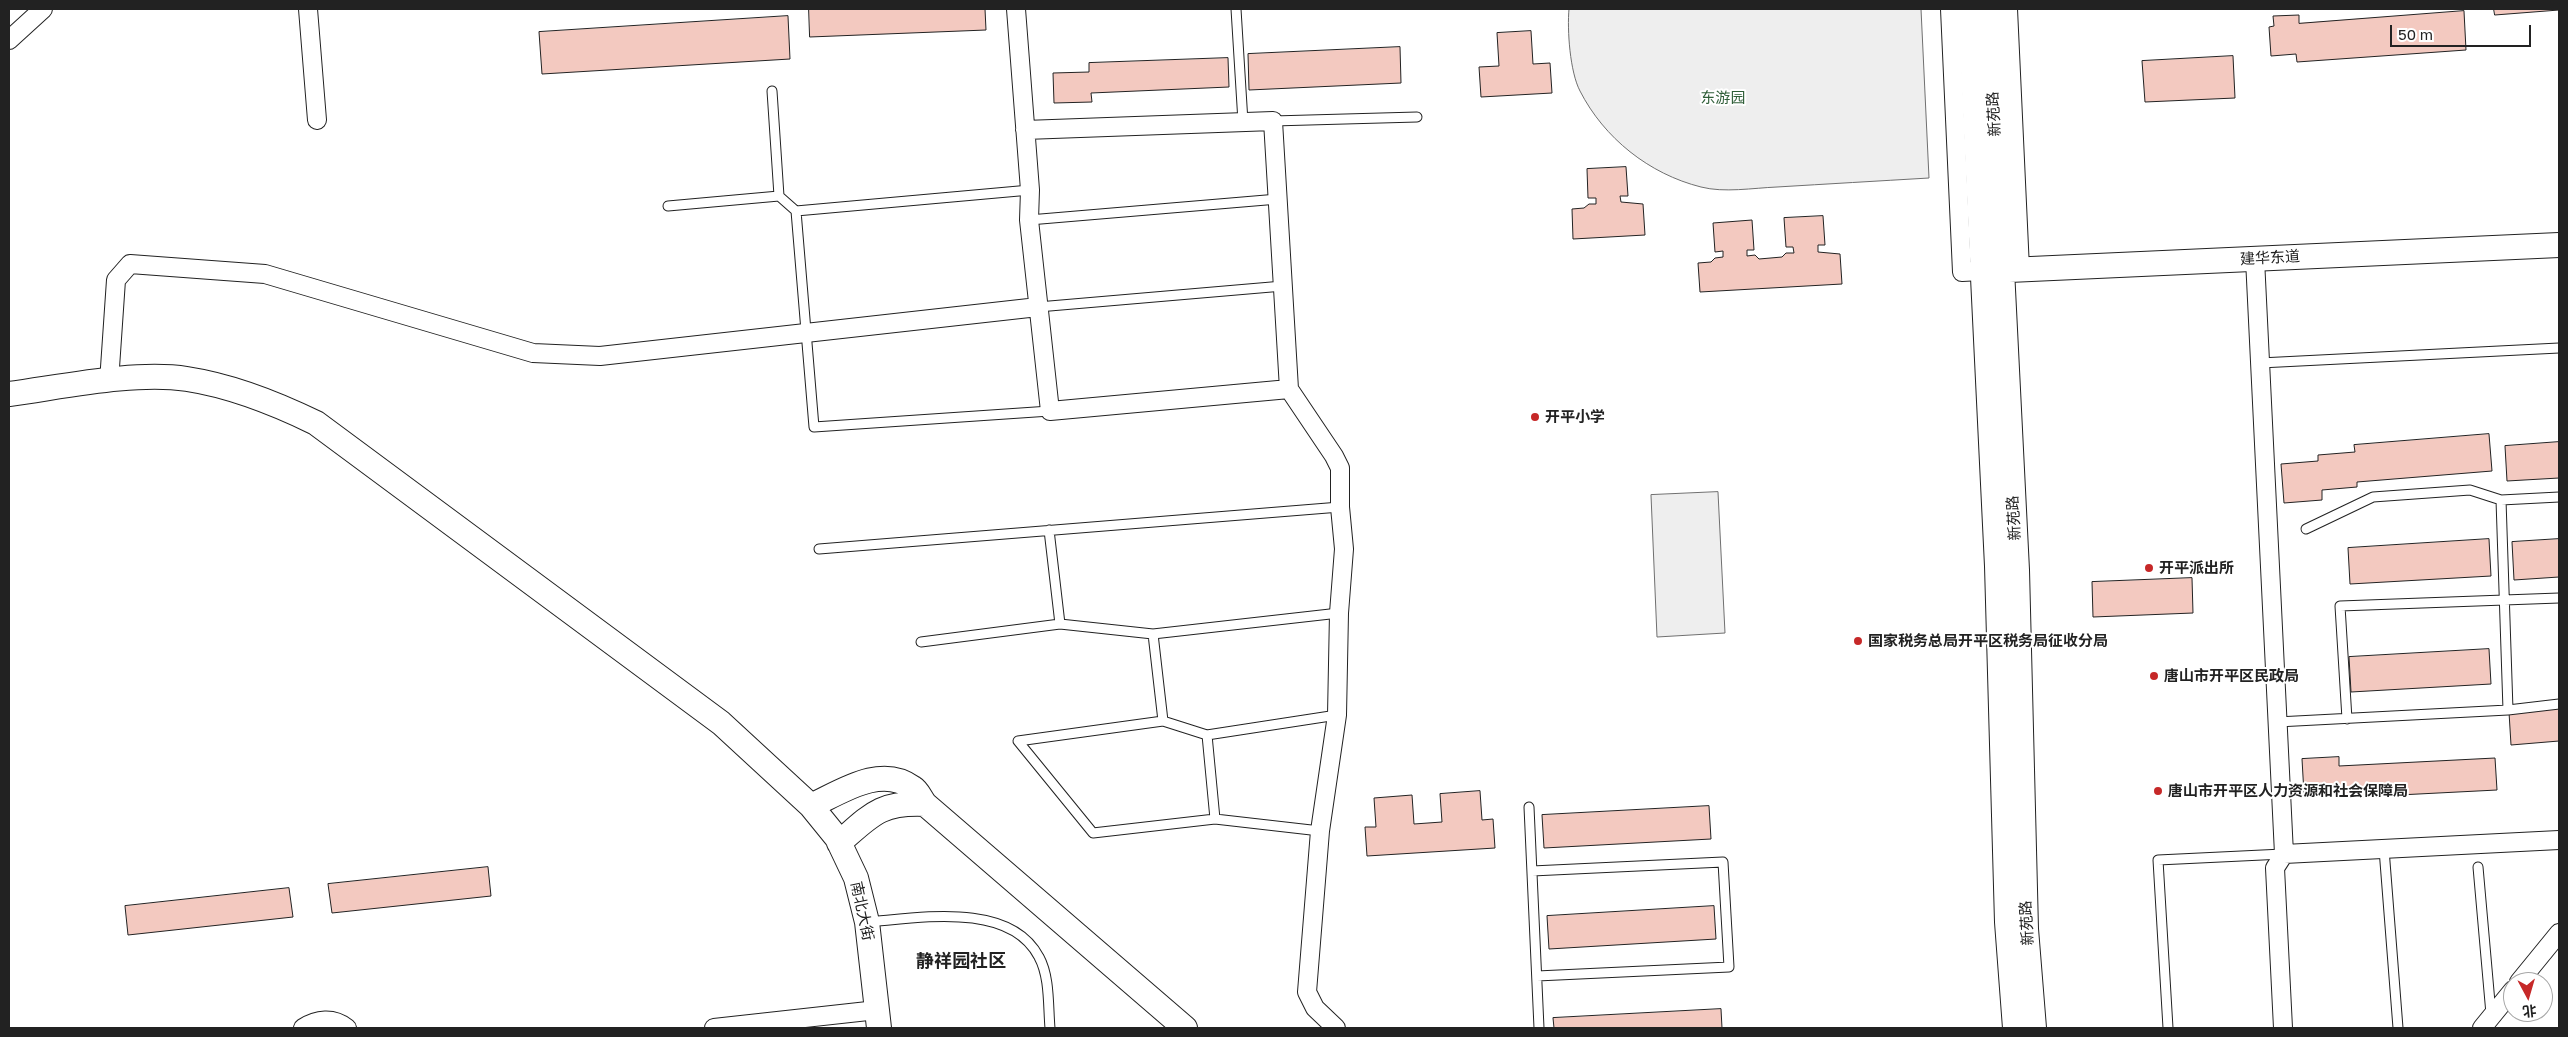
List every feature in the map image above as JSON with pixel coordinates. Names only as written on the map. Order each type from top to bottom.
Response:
[{"type":"main road","name":"新苑路","points":[[1970,9],[2001,270],[1997,566],[2007,922],[2015,1028]]},
{"type":"main road","name":"新苑路","points":[[1989,9],[2016,570],[2026,929],[2034,1028]]},
{"type":"main road","name":"建华东道","points":[[2001,270],[2559,245]]},
{"type":"main road","name":"南北大街","points":[[9,394],[147,378],[185,379],[210,384],[278,404],[316,423],[721,724],[811,806],[839,843],[856,878],[867,922],[878,1019]]},
{"type":"main road","points":[[811,806],[878,778],[895,779],[914,788],[924,804],[1185,1028]]},
{"type":"main road","points":[[839,843],[882,808],[894,804],[924,804]]},
{"type":"street","points":[[9,40],[43,9]]},
{"type":"street","points":[[308,9],[317,120]]},
{"type":"street","points":[[1016,9],[1030,190],[1029,220],[1050,411],[1289,389]]},
{"type":"street","points":[[1950,9],[1962,272],[2001,270],[2008,9]]},
{"type":"street","points":[[1025,130],[1273,121],[1289,389],[1340,468],[1340,507],[1344,549],[1339,613],[1337,716],[1320,831],[1307,992],[1315,1008],[1336,1028]]},
{"type":"street","points":[[2255,259],[2284,854],[2275,868],[2283,1028]]},
{"type":"street","points":[[109,382],[116,280],[130,264],[265,274],[533,353],[561,356],[600,356],[1038,307]]},
{"type":"street","points":[[2284,854],[2559,840]]},
{"type":"street","points":[[2527,972],[2559,933]]},
{"type":"street","points":[[2486,1023],[2503,1002]]},
{"type":"street","points":[[714,1028],[878,1019]]},
{"type":"street","points":[[303,1028],[322,1020],[334,1021],[347,1028]]},
{"type":"lane","points":[[1236,9],[1243,122]]},
{"type":"lane","points":[[772,91],[780,196],[796,211],[814,427],[1050,411]]},
{"type":"lane","points":[[1273,121],[1417,117]]},
{"type":"lane","points":[[796,211],[1030,190]]},
{"type":"lane","points":[[668,206],[780,196]]},
{"type":"lane","points":[[1029,220],[1278,199]]},
{"type":"lane","points":[[1038,307],[1283,286]]},
{"type":"lane","points":[[2260,363],[2559,348]]},
{"type":"lane","points":[[2306,530],[2373,498],[2470,490],[2500,500],[2559,497]]},
{"type":"lane","points":[[2500,500],[2508,710]]},
{"type":"lane","points":[[819,549],[1340,507]]},
{"type":"lane","points":[[1049,530],[1060,624]]},
{"type":"lane","points":[[2347,720],[2340,606],[2505,598],[2559,598]]},
{"type":"lane","points":[[921,642],[1060,624],[1153,634],[1339,613]]},
{"type":"lane","points":[[1153,634],[1163,721]]},
{"type":"lane","points":[[2277,722],[2347,720],[2508,710],[2559,704]]},
{"type":"lane","points":[[1320,831],[1214,819],[1093,833],[1018,741],[1163,721],[1207,735],[1337,716]]},
{"type":"lane","points":[[1207,735],[1214,819]]},
{"type":"lane","points":[[1529,807],[1539,1028]]},
{"type":"lane","points":[[2384,849],[2398,1028]]},
{"type":"lane","points":[[2168,1028],[2158,860],[2284,854]]},
{"type":"lane","points":[[1532,871],[1723,862],[1729,967],[1537,976]]},
{"type":"lane","points":[[2478,867],[2486,1023]]},
{"type":"lane","points":[[867,922],[940,916],[965,917],[1005,927],[1020,935],[1031,945],[1044,969],[1050,1028]]},
{"type":"green space","name":"东游园","points":[[1569,9],[1921,9],[1929,178],[1729,190],[1701,187],[1664,173],[1630,152],[1615,139],[1590,108],[1580,91],[1570,51]]},
{"type":"green space","points":[[1718,492],[1725,633],[1657,637],[1651,495]]},
{"type":"building","points":[[809,9],[985,9],[986,30],[810,37]]},
{"type":"building","points":[[2494,9],[2559,9],[2559,10],[2495,15]]},
{"type":"building","points":[[2464,11],[2466,50],[2297,62],[2296,54],[2271,56],[2269,27],[2274,26],[2273,16],[2299,15],[2299,23]]},
{"type":"building","points":[[788,16],[790,59],[542,74],[539,32]]},
{"type":"building","points":[[1531,31],[1533,64],[1550,63],[1552,93],[1481,97],[1479,67],[1499,66],[1497,33]]},
{"type":"building","points":[[1400,47],[1401,83],[1249,90],[1248,54]]},
{"type":"building","points":[[2233,56],[2235,98],[2145,102],[2142,61]]},
{"type":"building","points":[[1228,58],[1229,87],[1091,93],[1092,102],[1054,103],[1053,73],[1089,72],[1089,63]]},
{"type":"building","points":[[1626,167],[1628,196],[1620,196],[1621,202],[1643,204],[1645,235],[1573,239],[1572,209],[1596,204],[1596,198],[1588,198],[1587,169]]},
{"type":"building","points":[[1823,216],[1825,245],[1818,245],[1818,252],[1840,254],[1842,284],[1700,292],[1698,263],[1711,262],[1715,258],[1723,257],[1723,251],[1715,252],[1713,223],[1752,220],[1754,250],[1747,250],[1747,256],[1755,255],[1759,259],[1782,257],[1786,253],[1794,253],[1793,247],[1786,247],[1784,218]]},
{"type":"building","points":[[2489,434],[2492,471],[2357,482],[2357,487],[2322,490],[2322,500],[2284,503],[2281,464],[2318,461],[2318,455],[2355,452],[2354,445]]},
{"type":"building","points":[[2559,442],[2559,478],[2507,481],[2505,446]]},
{"type":"building","points":[[2489,539],[2491,576],[2350,584],[2348,548]]},
{"type":"building","points":[[2559,539],[2559,577],[2514,580],[2512,542]]},
{"type":"building","name":"开平派出所","points":[[2192,578],[2193,613],[2093,617],[2092,582]]},
{"type":"building","points":[[2489,649],[2491,684],[2351,692],[2349,657]]},
{"type":"building","points":[[2559,708],[2559,741],[2511,745],[2509,712]]},
{"type":"building","points":[[2339,757],[2339,766],[2495,758],[2497,790],[2340,798],[2340,792],[2304,794],[2302,759]]},
{"type":"building","points":[[1480,791],[1482,820],[1493,819],[1495,848],[1367,856],[1365,827],[1376,827],[1374,798],[1412,795],[1414,824],[1442,822],[1440,794]]},
{"type":"building","points":[[1709,806],[1711,839],[1544,848],[1542,815]]},
{"type":"building","points":[[488,867],[491,896],[332,913],[328,884]]},
{"type":"building","points":[[289,888],[293,917],[128,935],[125,906]]},
{"type":"building","points":[[1714,906],[1716,939],[1549,949],[1547,916]]},
{"type":"building","points":[[1721,1009],[1722,1028],[1554,1028],[1553,1018]]},
{"type":"place","name":"开平小学","points":[[1535,417]]},
{"type":"place","name":"开平派出所","points":[[2149,568]]},
{"type":"place","name":"国家税务总局开平区税务局征收分局","points":[[1858,641]]},
{"type":"place","name":"唐山市开平区民政局","points":[[2154,676]]},
{"type":"place","name":"唐山市开平区人力资源和社会保障局","points":[[2158,791]]},
{"type":"district","name":"静祥园社区","points":[[961,961]]}]
